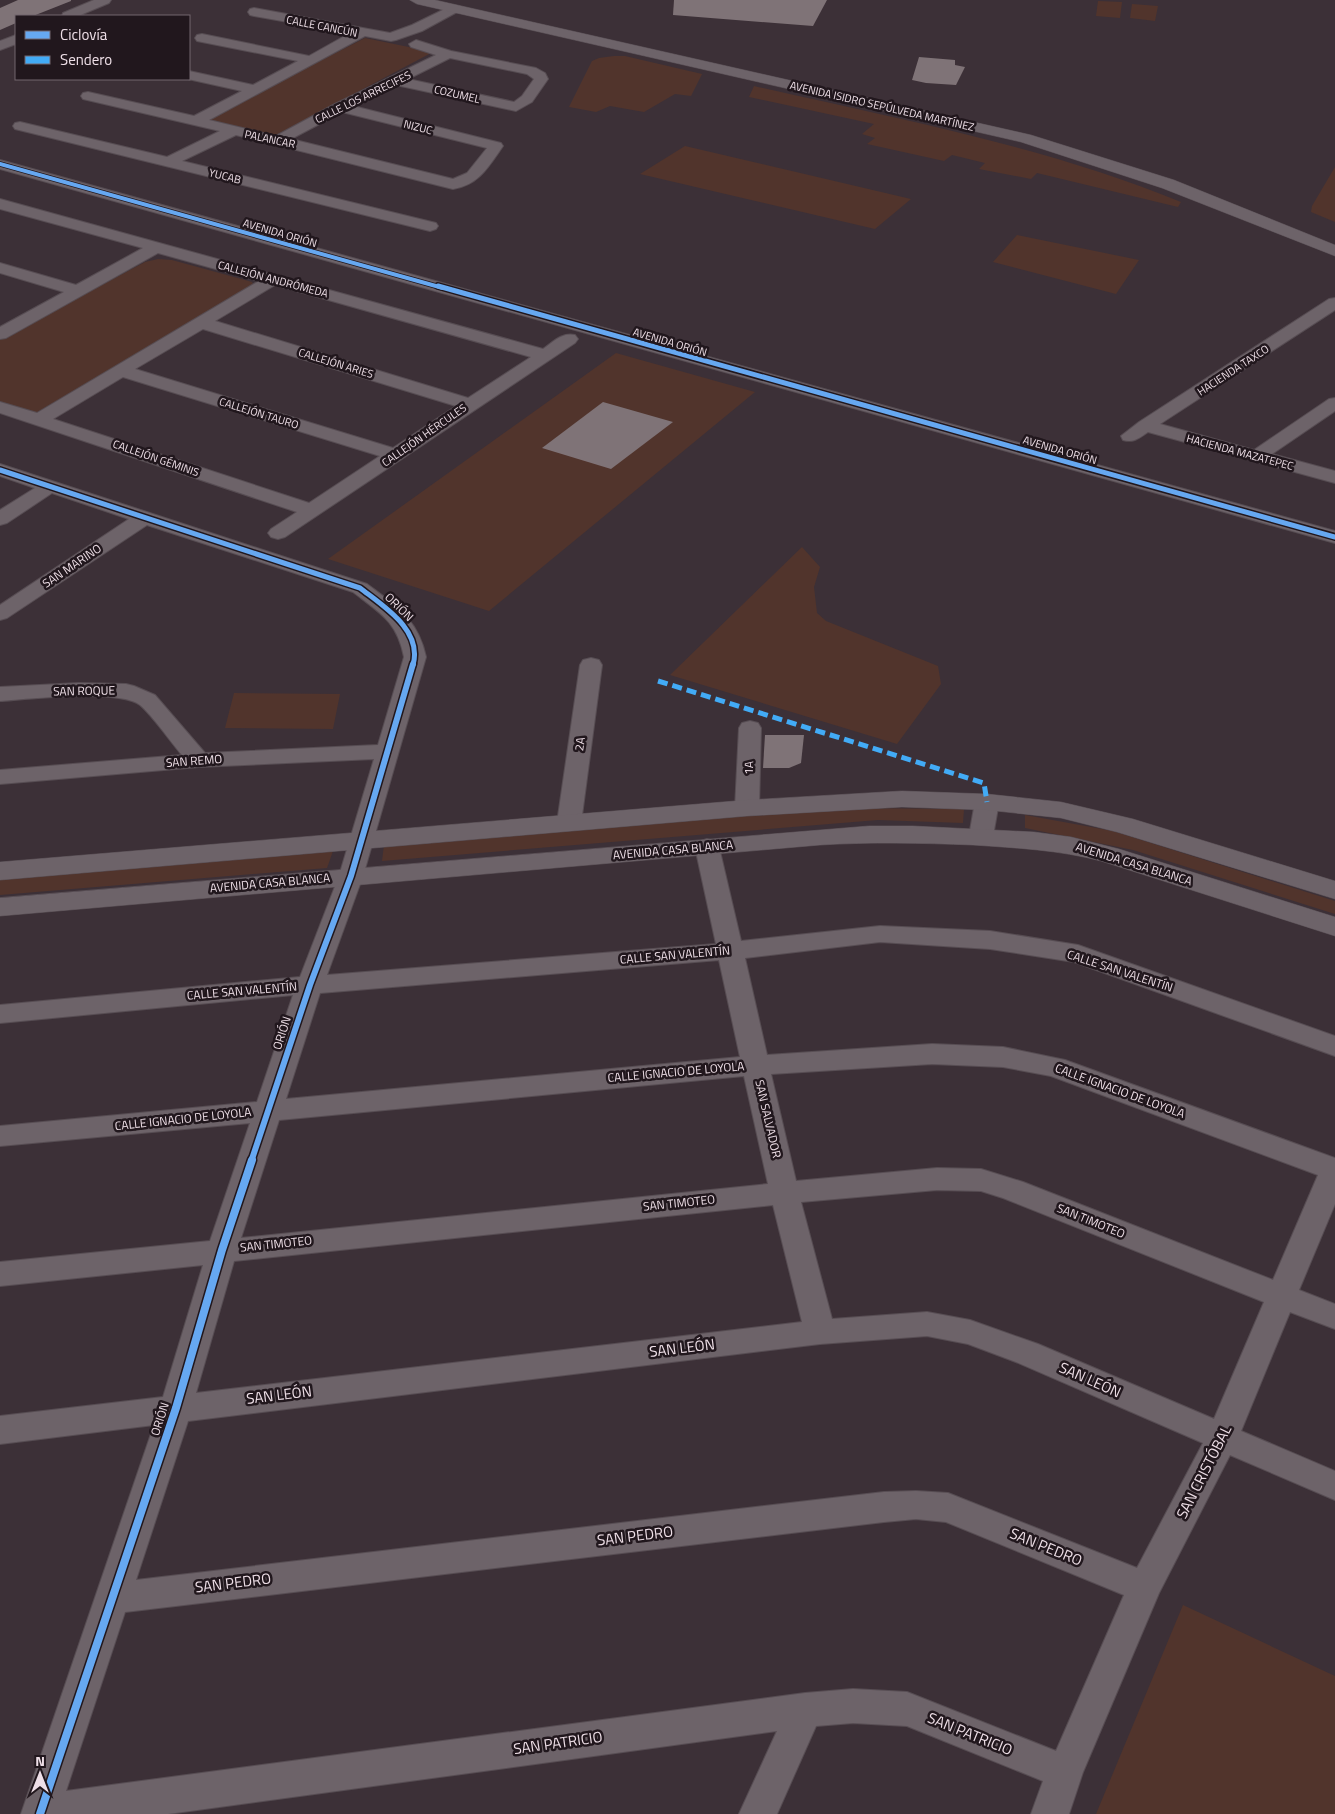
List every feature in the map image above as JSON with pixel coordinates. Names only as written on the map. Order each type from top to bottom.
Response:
[{"type":"main road","name":"AVENIDA ISIDRO SEPÚLVEDA MARTÍNEZ","points":[[417,0],[458,4],[692,49],[1027,125],[1135,158]]},
{"type":"main road","name":"AVENIDA ISIDRO SEPÚLVEDA MARTÍNEZ","points":[[458,4],[478,14],[1025,138],[1168,184],[1335,250]]},
{"type":"main road","points":[[739,74],[790,80],[796,80],[803,75]]},
{"type":"main road","points":[[0,871],[747,808],[902,798],[987,802],[1061,810],[1093,817],[1335,890]]},
{"type":"main road","name":"AVENIDA CASA BLANCA","points":[[0,907],[351,876],[869,834],[982,836],[1071,845],[1110,855],[1335,927]]},
{"type":"street","points":[[70,15],[105,0]]},
{"type":"street","name":"CALLE CANCÚN","points":[[254,12],[361,34],[391,38],[410,31],[458,4]]},
{"type":"street","points":[[457,24],[478,14]]},
{"type":"street","points":[[196,121],[361,34]]},
{"type":"street","points":[[432,36],[416,44],[448,54]]},
{"type":"street","points":[[202,38],[311,60]]},
{"type":"street","points":[[0,46],[15,39]]},
{"type":"street","name":"COZUMEL","points":[[398,80],[521,103],[540,79],[540,76],[531,71],[448,54]]},
{"type":"street","name":"CALLE LOS ARRECIFES","points":[[279,140],[340,107],[448,54]]},
{"type":"street","points":[[190,75],[255,90]]},
{"type":"street","name":"PALANCAR","points":[[88,96],[232,131],[279,140],[453,184]]},
{"type":"street","name":"NIZUC","points":[[340,107],[496,146],[471,179],[460,184],[453,184]]},
{"type":"street","name":"YUCAB","points":[[20,126],[430,226]]},
{"type":"street","points":[[169,162],[232,131]]},
{"type":"street","name":"AVENIDA ORIÓN","points":[[0,164],[261,242],[1335,537]]},
{"type":"street","name":"CALLEJÓN ANDRÓMEDA","points":[[0,204],[204,260],[224,259],[274,279],[545,355]]},
{"type":"street","points":[[224,259],[261,242]]},
{"type":"street","points":[[0,334],[157,247]]},
{"type":"street","points":[[0,268],[79,291]]},
{"type":"street","points":[[40,420],[204,323],[274,279]]},
{"type":"street","name":"HACIENDA TAXCO","points":[[1138,431],[1335,303]]},
{"type":"street","name":"CALLEJÓN ARIES","points":[[204,323],[469,404]]},
{"type":"street","name":"CALLEJÓN HÉRCULES","points":[[278,533],[569,339]]},
{"type":"street","name":"CALLEJÓN TAURO","points":[[122,371],[396,455]]},
{"type":"street","points":[[1257,456],[1335,403]]},
{"type":"street","name":"CALLEJÓN GÉMINIS","points":[[0,407],[311,510]]},
{"type":"street","name":"HACIENDA MAZATEPEC","points":[[1138,431],[1257,456],[1335,478]]},
{"type":"street","name":"ORIÓN","points":[[0,470],[360,588],[404,623],[413,640],[415,657],[351,876],[310,985],[268,1110],[222,1250],[176,1408],[40,1813]]},
{"type":"street","points":[[0,519],[49,487]]},
{"type":"street","name":"SAN MARINO","points":[[0,614],[144,518]]},
{"type":"street","name":"2A","points":[[569,823],[591,665]]},
{"type":"street","name":"SAN ROQUE","points":[[0,694],[79,690],[126,691],[147,700],[199,760]]},
{"type":"street","name":"1A","points":[[747,808],[750,728]]},
{"type":"street","name":"SAN REMO","points":[[0,777],[199,760],[389,750]]},
{"type":"street","points":[[982,836],[987,802]]},
{"type":"street","name":"SAN SALVADOR","points":[[707,847],[784,1192],[820,1332]]},
{"type":"street","name":"CALLE SAN VALENTÍN","points":[[0,1014],[310,985],[730,951],[880,934],[990,940],[1078,954],[1335,1046]]},
{"type":"street","name":"CALLE IGNACIO DE LOYOLA","points":[[0,1136],[756,1065],[932,1054],[1003,1057],[1056,1067],[1335,1170]]},
{"type":"street","name":"SAN CRISTÓBAL","points":[[1050,1814],[1065,1772],[1145,1587],[1222,1438],[1335,1170]]},
{"type":"street","name":"SAN TIMOTEO","points":[[0,1274],[784,1192],[937,1179],[981,1180],[1014,1190],[1335,1317]]},
{"type":"street","name":"SAN LEÓN","points":[[0,1430],[820,1332],[927,1324],[970,1332],[1027,1353],[1335,1486]]},
{"type":"street","name":"SAN PEDRO","points":[[112,1598],[884,1507],[916,1505],[948,1508],[1145,1587]]},
{"type":"street","name":"SAN PATRICIO","points":[[40,1813],[805,1710],[853,1706],[907,1709],[1065,1772]]},
{"type":"street","points":[[758,1814],[805,1710]]},
{"type":"shaded area","points":[[1098,1],[1122,2],[1120,18],[1096,16]]},
{"type":"shaded area","points":[[1132,4],[1158,6],[1155,21],[1130,18]]},
{"type":"shaded area","points":[[365,38],[433,52],[276,135],[206,119]]},
{"type":"shaded area","points":[[614,56],[625,56],[702,74],[691,96],[675,94],[644,112],[610,106],[596,112],[569,107],[592,61]]},
{"type":"shaded area","points":[[754,86],[916,122],[1024,149],[1129,182],[1181,202],[1178,207],[1037,173],[1031,179],[979,169],[985,163],[952,155],[944,161],[867,144],[875,138],[862,134],[874,124],[749,97]]},
{"type":"shaded area","points":[[685,146],[911,199],[875,229],[640,174]]},
{"type":"shaded area","points":[[1335,167],[1335,222],[1311,212],[1312,206]]},
{"type":"shaded area","points":[[1017,235],[1139,260],[1116,294],[993,262]]},
{"type":"shaded area","points":[[158,259],[172,260],[245,280],[252,282],[254,286],[36,413],[0,404],[0,339],[145,262]]},
{"type":"shaded area","points":[[616,353],[755,392],[489,611],[328,559]]},
{"type":"shaded area","points":[[802,547],[820,567],[814,587],[817,613],[826,621],[938,666],[941,684],[897,744],[670,675]]},
{"type":"shaded area","points":[[234,693],[340,694],[333,729],[225,728]]},
{"type":"shaded area","points":[[844,808],[964,809],[963,823],[878,820],[382,861],[384,845]]},
{"type":"shaded area","points":[[1025,815],[1113,831],[1335,901],[1335,914],[1133,850],[1025,828]]},
{"type":"shaded area","points":[[333,851],[327,868],[0,895],[0,879]]},
{"type":"shaded area","points":[[1183,1605],[1335,1676],[1335,1814],[1096,1814]]},
{"type":"building","points":[[18,0],[71,0],[36,15],[15,15],[15,23],[0,30],[0,8]]},
{"type":"building","points":[[674,0],[827,0],[813,26],[673,15]]},
{"type":"building","points":[[919,57],[955,60],[955,65],[965,67],[956,85],[912,80]]},
{"type":"building","points":[[603,402],[673,422],[611,469],[542,448]]},
{"type":"building","points":[[765,735],[804,735],[801,763],[789,768],[763,768]]},
{"type":"marked path","points":[[658,681],[984,783],[987,802]]},
{"type":"cycle path","points":[[0,164],[1335,537]]},
{"type":"cycle path","points":[[0,470],[360,588],[388,609],[403,624],[408,633],[415,657],[351,876],[310,985],[222,1250],[176,1408],[40,1814]]}]
